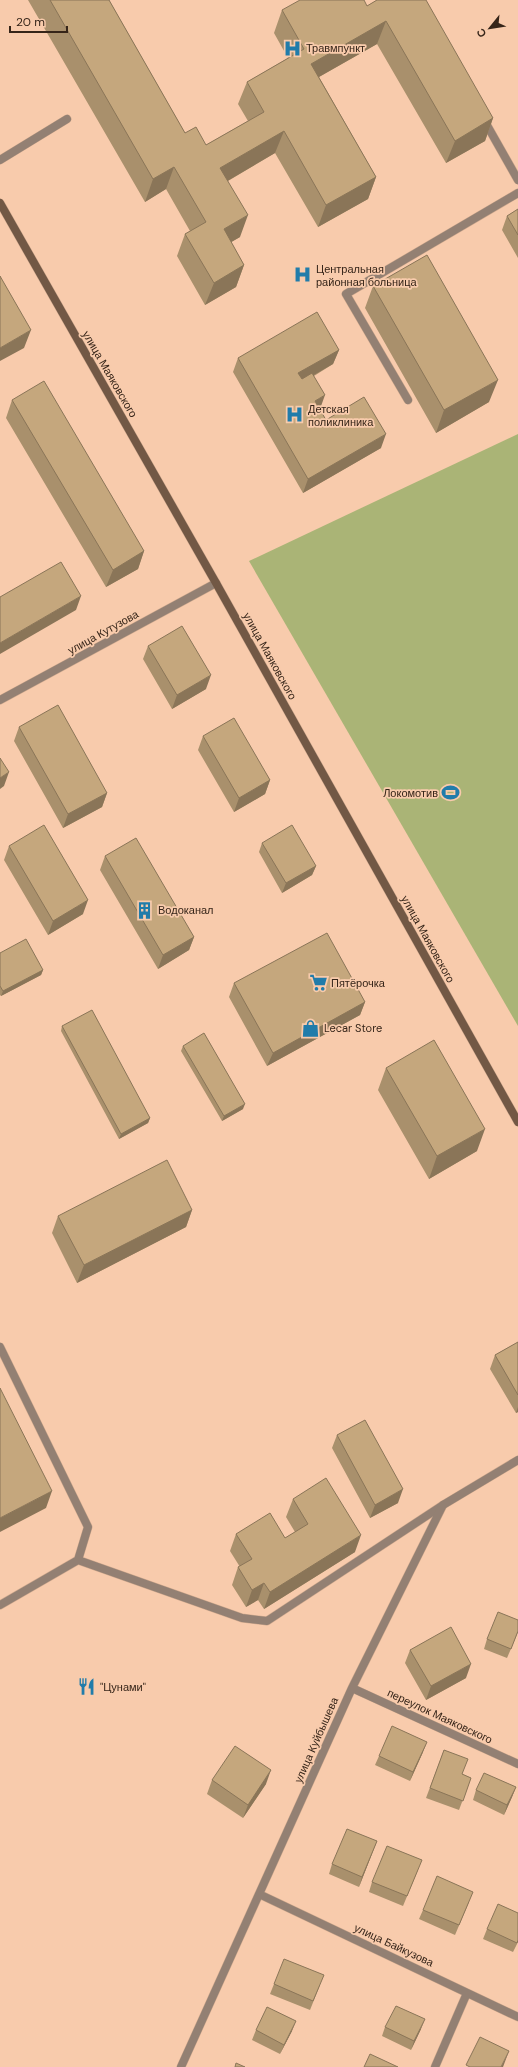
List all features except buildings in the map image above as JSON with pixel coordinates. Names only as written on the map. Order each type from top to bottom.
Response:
[{"type":"main road","name":"улица Маяковского","points":[[0,203],[216,582],[518,1122]]},
{"type":"street","points":[[478,111],[518,180]]},
{"type":"street","points":[[0,160],[67,119]]},
{"type":"street","points":[[408,400],[346,294],[518,193]]},
{"type":"street","name":"улица Кутузова","points":[[0,700],[216,582]]},
{"type":"street","points":[[0,1347],[88,1527],[78,1560],[0,1605]]},
{"type":"street","points":[[78,1560],[242,1618],[267,1622],[443,1505],[518,1460]]},
{"type":"street","name":"улица Куйбышева","points":[[181,2067],[352,1688],[443,1505]]},
{"type":"street","name":"переулок Маяковского","points":[[352,1688],[518,1764]]},
{"type":"street","name":"улица Байкузова","points":[[259,1894],[518,2017]]},
{"type":"street","points":[[435,2067],[467,1992]]},
{"type":"green space","name":"Локомотив","points":[[518,434],[518,1026],[249,561]]},
{"type":"place","name":"Травмпункт","points":[[293,48]]},
{"type":"place","name":"Центральная районная больница","points":[[303,275]]},
{"type":"place","name":"Детская поликлиника","points":[[295,415]]},
{"type":"place","name":"Локомотив","points":[[451,793]]},
{"type":"place","name":"Водоканал","points":[[145,910]]},
{"type":"place","name":"Пятёрочка","points":[[318,983]]},
{"type":"place","name":"Lecar Store","points":[[311,1028]]},
{"type":"place","name":"\"Цунами\"","points":[[87,1687]]}]
